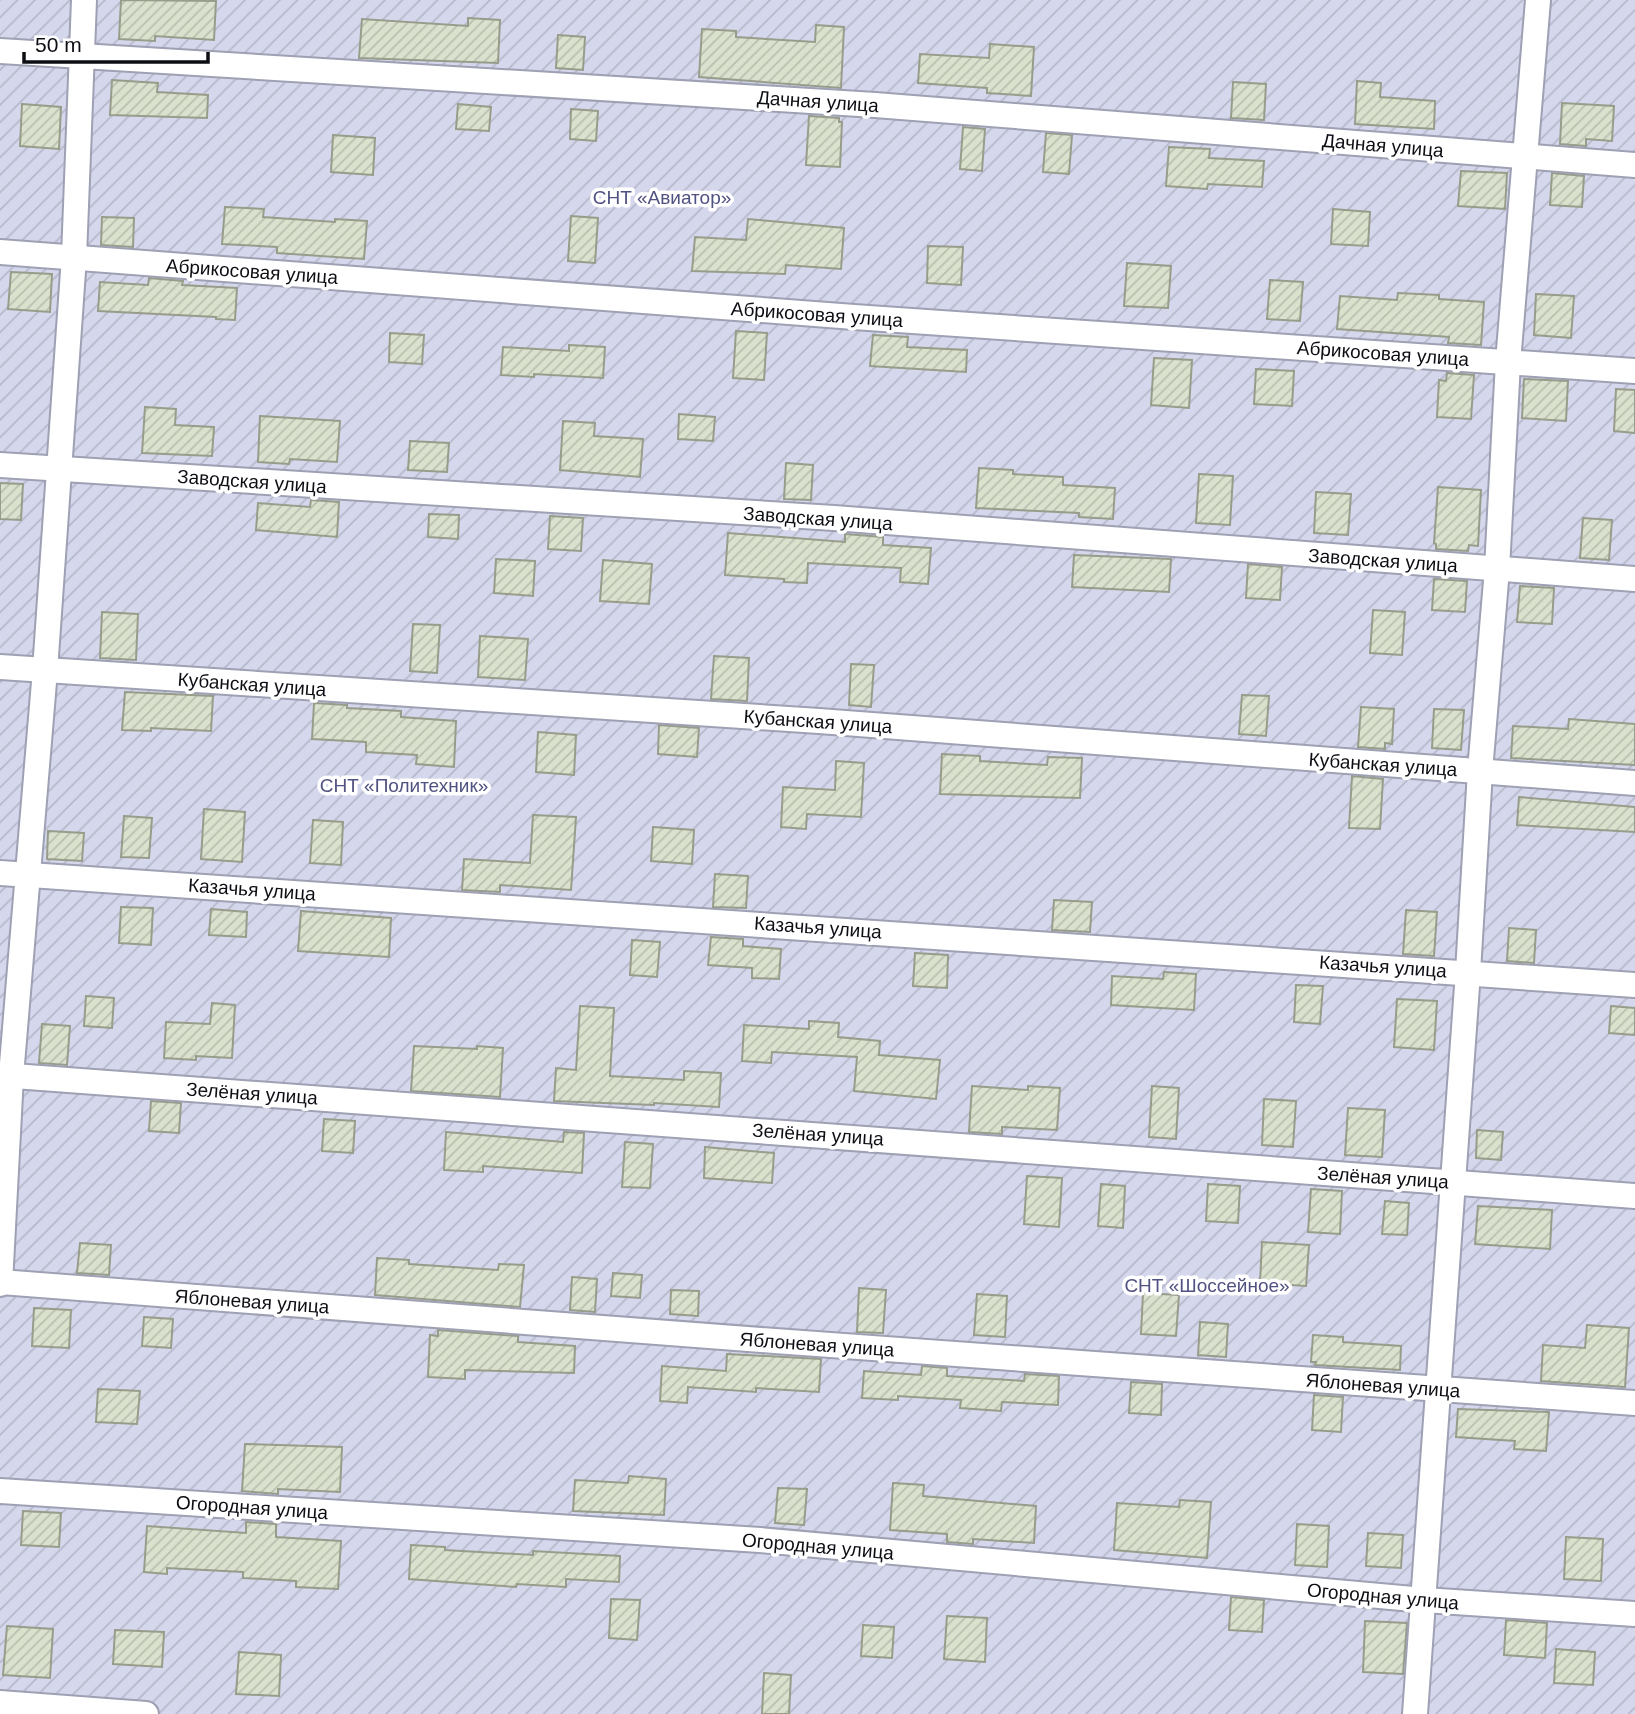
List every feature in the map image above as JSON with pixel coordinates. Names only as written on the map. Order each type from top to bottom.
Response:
[{"type":"street","points":[[0,1282],[6,1075],[28,874],[45,670],[74,257],[84,0]]},
{"type":"street","points":[[1415,1714],[1480,771],[1497,569],[1508,362],[1538,0]]},
{"type":"street","name":"Дачная улица","points":[[0,51],[875,105],[1635,165]]},
{"type":"street","name":"Абрикосовая улица","points":[[0,252],[854,317],[1635,371]]},
{"type":"street","name":"Заводская улица","points":[[0,465],[834,518],[1635,579]]},
{"type":"street","name":"Кубанская улица","points":[[0,667],[819,721],[1635,783]]},
{"type":"street","name":"Казачья улица","points":[[0,873],[1635,985]]},
{"type":"street","name":"Зелёная улица","points":[[6,1075],[1635,1196]]},
{"type":"street","name":"Яблоневая улица","points":[[0,1282],[1635,1403]]},
{"type":"street","name":"Огородная улица","points":[[0,1491],[760,1540],[1424,1600],[1635,1614]]},
{"type":"street","points":[[0,1703],[146,1714]]},
{"type":"green space","points":[[0,0],[1635,0],[1635,1714],[0,1714]]},
{"type":"building","points":[[121,0],[216,1],[214,40],[155,36],[155,41],[119,39]]},
{"type":"building","points":[[468,18],[500,20],[498,63],[359,58],[362,19],[468,26]]},
{"type":"building","points":[[816,25],[844,27],[841,88],[699,77],[702,29],[736,31],[736,37],[815,42]]},
{"type":"building","points":[[558,35],[585,37],[583,70],[556,68]]},
{"type":"building","points":[[990,44],[1034,47],[1031,96],[987,93],[987,88],[918,83],[920,54],[989,58]]},
{"type":"building","points":[[112,80],[158,83],[157,92],[208,95],[207,118],[110,115]]},
{"type":"building","points":[[1357,81],[1381,83],[1380,97],[1435,101],[1434,129],[1355,124]]},
{"type":"building","points":[[1233,82],[1266,84],[1264,120],[1231,118]]},
{"type":"building","points":[[1562,103],[1614,106],[1612,141],[1586,139],[1586,146],[1560,144]]},
{"type":"building","points":[[22,104],[61,107],[59,149],[20,146]]},
{"type":"building","points":[[458,104],[491,107],[489,131],[456,129]]},
{"type":"building","points":[[571,109],[598,111],[596,141],[570,139]]},
{"type":"building","points":[[809,116],[839,118],[839,122],[842,122],[840,167],[806,165]]},
{"type":"building","points":[[963,127],[985,129],[982,171],[960,169]]},
{"type":"building","points":[[1046,133],[1072,135],[1069,174],[1043,172]]},
{"type":"building","points":[[333,135],[375,138],[373,175],[331,172]]},
{"type":"building","points":[[1169,147],[1210,149],[1209,158],[1264,161],[1262,187],[1208,184],[1207,189],[1166,186]]},
{"type":"building","points":[[1461,171],[1507,173],[1505,209],[1458,206]]},
{"type":"building","points":[[1552,173],[1584,176],[1582,207],[1550,205]]},
{"type":"building","points":[[225,207],[264,209],[263,217],[335,222],[335,219],[367,221],[364,259],[277,253],[277,247],[222,244]]},
{"type":"building","points":[[1333,209],[1370,212],[1368,246],[1331,244]]},
{"type":"building","points":[[571,216],[598,218],[595,263],[568,261]]},
{"type":"building","points":[[102,217],[134,218],[133,247],[101,245]]},
{"type":"building","points":[[748,219],[844,228],[841,269],[786,265],[785,274],[692,271],[695,237],[746,240]]},
{"type":"building","points":[[928,246],[963,247],[961,285],[927,283]]},
{"type":"building","points":[[1127,263],[1171,266],[1168,308],[1124,306]]},
{"type":"building","points":[[11,272],[52,274],[50,312],[8,309]]},
{"type":"building","points":[[149,278],[183,281],[182,285],[237,288],[235,320],[98,311],[100,282],[148,285]]},
{"type":"building","points":[[1270,280],[1303,282],[1300,321],[1267,319]]},
{"type":"building","points":[[1398,293],[1439,295],[1439,299],[1484,302],[1481,345],[1448,343],[1449,337],[1337,329],[1340,296],[1397,300]]},
{"type":"building","points":[[1536,294],[1574,296],[1571,338],[1534,335]]},
{"type":"building","points":[[736,331],[767,333],[764,380],[733,378]]},
{"type":"building","points":[[390,333],[424,335],[422,364],[389,362]]},
{"type":"building","points":[[873,335],[908,337],[907,347],[967,350],[966,372],[870,366]]},
{"type":"building","points":[[569,345],[605,347],[603,378],[501,375],[503,347],[569,351]]},
{"type":"building","points":[[1154,358],[1192,360],[1189,408],[1151,405]]},
{"type":"building","points":[[1256,369],[1294,371],[1292,406],[1254,404]]},
{"type":"building","points":[[1447,373],[1474,375],[1471,419],[1437,417],[1439,380],[1446,381]]},
{"type":"building","points":[[1524,379],[1568,381],[1566,421],[1522,418]]},
{"type":"building","points":[[1616,389],[1635,390],[1635,433],[1614,431]]},
{"type":"building","points":[[145,407],[176,409],[175,425],[214,427],[212,456],[142,453]]},
{"type":"building","points":[[679,414],[715,417],[713,441],[678,439]]},
{"type":"building","points":[[260,416],[340,421],[337,462],[290,459],[289,464],[258,462]]},
{"type":"building","points":[[563,421],[595,423],[594,436],[643,439],[640,477],[560,470]]},
{"type":"building","points":[[410,441],[449,443],[447,472],[408,470]]},
{"type":"building","points":[[786,463],[813,465],[811,500],[784,499]]},
{"type":"building","points":[[979,468],[1013,470],[1013,474],[1063,477],[1063,485],[1115,488],[1113,519],[1079,517],[1079,513],[976,508]]},
{"type":"building","points":[[1199,474],[1233,476],[1230,525],[1196,523]]},
{"type":"building","points":[[0,483],[23,484],[21,520],[0,519]]},
{"type":"building","points":[[1438,487],[1481,490],[1478,546],[1469,545],[1468,551],[1436,549],[1434,543]]},
{"type":"building","points":[[1316,492],[1351,494],[1348,535],[1314,533]]},
{"type":"building","points":[[311,500],[339,502],[337,537],[256,530],[258,503],[310,507]]},
{"type":"building","points":[[429,514],[459,515],[458,539],[428,537]]},
{"type":"building","points":[[550,516],[583,518],[581,551],[548,549]]},
{"type":"building","points":[[1583,518],[1612,520],[1609,560],[1580,558]]},
{"type":"building","points":[[728,533],[845,542],[845,534],[883,537],[883,545],[931,548],[928,584],[900,582],[901,568],[808,563],[807,583],[725,575]]},
{"type":"building","points":[[1074,555],[1171,559],[1169,592],[1072,587]]},
{"type":"building","points":[[496,559],[535,561],[533,596],[494,593]]},
{"type":"building","points":[[603,560],[652,564],[649,604],[600,601]]},
{"type":"building","points":[[1248,564],[1282,567],[1280,600],[1246,598]]},
{"type":"building","points":[[1434,579],[1467,581],[1465,612],[1432,610]]},
{"type":"building","points":[[1520,586],[1554,588],[1552,624],[1517,622]]},
{"type":"building","points":[[1373,610],[1405,612],[1402,655],[1370,653]]},
{"type":"building","points":[[102,612],[138,614],[136,660],[100,658]]},
{"type":"building","points":[[413,624],[440,625],[437,673],[410,671]]},
{"type":"building","points":[[480,636],[528,639],[525,680],[478,677]]},
{"type":"building","points":[[714,656],[749,658],[747,701],[711,699]]},
{"type":"building","points":[[851,664],[874,665],[871,707],[849,705]]},
{"type":"building","points":[[125,692],[213,696],[211,731],[151,728],[151,731],[122,730]]},
{"type":"building","points":[[1242,695],[1269,696],[1266,736],[1239,734]]},
{"type":"building","points":[[314,703],[401,711],[401,717],[456,721],[454,767],[416,764],[417,755],[366,752],[366,742],[312,739]]},
{"type":"building","points":[[1361,707],[1394,709],[1392,744],[1385,743],[1385,749],[1358,747]]},
{"type":"building","points":[[1434,709],[1464,710],[1461,750],[1432,748]]},
{"type":"building","points":[[1569,719],[1635,724],[1635,765],[1511,758],[1513,726],[1568,729]]},
{"type":"building","points":[[659,725],[699,728],[697,757],[658,754]]},
{"type":"building","points":[[538,732],[576,735],[574,775],[536,772]]},
{"type":"building","points":[[942,754],[980,756],[980,761],[1047,765],[1048,757],[1082,758],[1080,798],[940,794]]},
{"type":"building","points":[[836,761],[864,763],[861,817],[807,814],[806,829],[781,827],[783,787],[835,790]]},
{"type":"building","points":[[1352,776],[1383,779],[1380,829],[1349,828]]},
{"type":"building","points":[[1519,797],[1635,807],[1635,832],[1517,825]]},
{"type":"building","points":[[204,809],[245,812],[242,862],[201,859]]},
{"type":"building","points":[[533,815],[576,817],[571,890],[500,885],[500,892],[462,890],[464,859],[530,863]]},
{"type":"building","points":[[124,816],[152,818],[149,858],[121,857]]},
{"type":"building","points":[[313,820],[343,822],[341,865],[310,863]]},
{"type":"building","points":[[653,827],[694,830],[692,864],[651,861]]},
{"type":"building","points":[[48,831],[84,833],[82,861],[47,859]]},
{"type":"building","points":[[715,874],[748,876],[746,908],[713,907]]},
{"type":"building","points":[[1054,900],[1092,902],[1090,932],[1052,930]]},
{"type":"building","points":[[121,907],[153,908],[151,945],[119,943]]},
{"type":"building","points":[[211,909],[247,912],[246,937],[209,935]]},
{"type":"building","points":[[1406,910],[1437,912],[1434,956],[1403,954]]},
{"type":"building","points":[[301,911],[391,918],[389,957],[298,951]]},
{"type":"building","points":[[1509,928],[1536,930],[1534,963],[1507,961]]},
{"type":"building","points":[[711,937],[743,939],[743,946],[781,949],[779,979],[752,978],[752,968],[708,965]]},
{"type":"building","points":[[632,940],[660,942],[657,977],[630,975]]},
{"type":"building","points":[[915,953],[948,955],[947,988],[913,986]]},
{"type":"building","points":[[1164,972],[1196,974],[1194,1010],[1111,1005],[1112,976],[1163,979]]},
{"type":"building","points":[[1296,985],[1323,986],[1320,1024],[1294,1022]]},
{"type":"building","points":[[86,996],[114,998],[112,1028],[84,1026]]},
{"type":"building","points":[[1397,999],[1437,1001],[1434,1050],[1394,1047]]},
{"type":"building","points":[[212,1003],[235,1005],[232,1058],[164,1058],[166,1022],[210,1024]]},
{"type":"building","points":[[580,1006],[614,1008],[610,1076],[684,1080],[684,1071],[721,1073],[719,1107],[554,1101],[556,1068],[576,1070]]},
{"type":"building","points":[[1611,1006],[1635,1008],[1635,1035],[1609,1033]]},
{"type":"building","points":[[809,1021],[839,1023],[838,1037],[880,1041],[879,1055],[940,1060],[936,1099],[854,1091],[857,1057],[772,1052],[771,1063],[742,1061],[744,1025],[809,1029]]},
{"type":"building","points":[[42,1024],[70,1026],[67,1065],[39,1063]]},
{"type":"building","points":[[414,1046],[503,1048],[500,1097],[411,1091]]},
{"type":"building","points":[[972,1086],[1028,1090],[1028,1086],[1060,1088],[1057,1130],[1002,1127],[1002,1134],[969,1132]]},
{"type":"building","points":[[1152,1086],[1179,1088],[1176,1139],[1149,1137]]},
{"type":"building","points":[[1264,1099],[1296,1101],[1293,1147],[1262,1145]]},
{"type":"building","points":[[151,1101],[181,1103],[179,1133],[149,1131]]},
{"type":"building","points":[[1348,1108],[1385,1110],[1382,1157],[1345,1155]]},
{"type":"building","points":[[324,1119],[355,1121],[353,1153],[322,1151]]},
{"type":"building","points":[[1477,1130],[1503,1132],[1501,1160],[1476,1158]]},
{"type":"building","points":[[446,1132],[563,1142],[564,1132],[584,1133],[582,1173],[483,1166],[483,1172],[444,1170]]},
{"type":"building","points":[[625,1142],[653,1144],[650,1188],[622,1187]]},
{"type":"building","points":[[705,1147],[774,1153],[772,1183],[704,1178]]},
{"type":"building","points":[[1027,1176],[1062,1178],[1059,1227],[1024,1224]]},
{"type":"building","points":[[1101,1184],[1125,1186],[1123,1228],[1098,1226]]},
{"type":"building","points":[[1208,1184],[1240,1186],[1238,1223],[1206,1221]]},
{"type":"building","points":[[1311,1189],[1342,1191],[1340,1234],[1308,1232]]},
{"type":"building","points":[[1385,1201],[1409,1203],[1407,1235],[1382,1234]]},
{"type":"building","points":[[1478,1206],[1552,1210],[1550,1249],[1475,1244]]},
{"type":"building","points":[[1262,1242],[1309,1245],[1306,1286],[1260,1283]]},
{"type":"building","points":[[80,1243],[111,1245],[109,1275],[77,1273]]},
{"type":"building","points":[[377,1258],[409,1260],[409,1264],[498,1270],[499,1264],[524,1265],[520,1307],[375,1295]]},
{"type":"building","points":[[613,1273],[642,1275],[640,1298],[611,1296]]},
{"type":"building","points":[[572,1277],[597,1279],[595,1312],[570,1310]]},
{"type":"building","points":[[859,1288],[886,1290],[883,1333],[857,1332]]},
{"type":"building","points":[[671,1290],[699,1291],[698,1316],[670,1314]]},
{"type":"building","points":[[1143,1293],[1179,1295],[1176,1336],[1141,1334]]},
{"type":"building","points":[[977,1294],[1007,1296],[1005,1337],[974,1335]]},
{"type":"building","points":[[34,1308],[71,1310],[69,1348],[32,1346]]},
{"type":"building","points":[[144,1317],[173,1319],[171,1348],[142,1346]]},
{"type":"building","points":[[1200,1322],[1228,1324],[1226,1357],[1198,1355]]},
{"type":"building","points":[[1587,1325],[1629,1328],[1625,1387],[1541,1381],[1543,1345],[1585,1348]]},
{"type":"building","points":[[438,1330],[518,1336],[518,1342],[575,1346],[574,1373],[465,1370],[465,1379],[428,1377],[430,1335],[438,1336]]},
{"type":"building","points":[[1313,1335],[1343,1337],[1343,1342],[1401,1346],[1400,1370],[1315,1365],[1316,1362],[1311,1362]]},
{"type":"building","points":[[727,1354],[821,1359],[819,1392],[756,1388],[756,1392],[688,1387],[687,1403],[660,1401],[662,1366],[726,1371]]},
{"type":"building","points":[[922,1366],[947,1368],[947,1376],[1024,1381],[1025,1374],[1059,1376],[1058,1405],[1002,1402],[1001,1411],[960,1408],[961,1400],[898,1396],[898,1400],[862,1398],[864,1371],[921,1375]]},
{"type":"building","points":[[1131,1382],[1162,1384],[1161,1415],[1129,1413]]},
{"type":"building","points":[[98,1389],[140,1391],[137,1424],[96,1422]]},
{"type":"building","points":[[1314,1395],[1343,1397],[1341,1432],[1312,1430]]},
{"type":"building","points":[[1458,1409],[1549,1412],[1546,1451],[1514,1449],[1515,1441],[1456,1437]]},
{"type":"building","points":[[245,1444],[342,1447],[340,1492],[278,1489],[278,1494],[242,1491]]},
{"type":"building","points":[[629,1476],[666,1479],[664,1515],[573,1511],[575,1480],[628,1483]]},
{"type":"building","points":[[893,1483],[924,1485],[923,1496],[1036,1506],[1034,1543],[973,1539],[973,1544],[947,1542],[947,1534],[890,1530]]},
{"type":"building","points":[[778,1488],[807,1489],[804,1525],[775,1523]]},
{"type":"building","points":[[1180,1500],[1211,1502],[1207,1558],[1114,1550],[1117,1503],[1179,1507]]},
{"type":"building","points":[[23,1511],[61,1513],[59,1547],[21,1545]]},
{"type":"building","points":[[246,1522],[276,1524],[276,1537],[341,1541],[338,1589],[296,1587],[296,1581],[243,1578],[243,1572],[167,1568],[167,1574],[144,1572],[147,1526],[246,1533]]},
{"type":"building","points":[[1297,1524],[1329,1526],[1327,1567],[1295,1565]]},
{"type":"building","points":[[1368,1533],[1403,1535],[1401,1568],[1366,1566]]},
{"type":"building","points":[[1566,1537],[1603,1539],[1601,1581],[1564,1579]]},
{"type":"building","points":[[411,1545],[445,1547],[445,1550],[533,1555],[533,1551],[620,1556],[619,1582],[566,1579],[566,1587],[517,1584],[516,1587],[409,1579]]},
{"type":"building","points":[[1231,1597],[1264,1600],[1262,1632],[1229,1630]]},
{"type":"building","points":[[611,1599],[640,1600],[637,1640],[609,1638]]},
{"type":"building","points":[[947,1616],[987,1618],[985,1662],[944,1659]]},
{"type":"building","points":[[1506,1620],[1547,1623],[1545,1658],[1504,1655]]},
{"type":"building","points":[[1365,1621],[1407,1623],[1403,1674],[1363,1672]]},
{"type":"building","points":[[863,1625],[894,1627],[892,1658],[861,1656]]},
{"type":"building","points":[[7,1626],[53,1629],[50,1678],[3,1675]]},
{"type":"building","points":[[115,1630],[164,1632],[162,1667],[113,1664]]},
{"type":"building","points":[[1556,1649],[1595,1652],[1593,1685],[1554,1683]]},
{"type":"building","points":[[239,1652],[281,1655],[279,1696],[236,1694]]},
{"type":"building","points":[[764,1673],[791,1675],[789,1714],[762,1714]]},
{"type":"park label","name":"СНТ «Авиатор»","points":[[662,197]]},
{"type":"park label","name":"СНТ «Политехник»","points":[[404,785]]},
{"type":"park label","name":"СНТ «Шоссейное»","points":[[1207,1285]]}]
